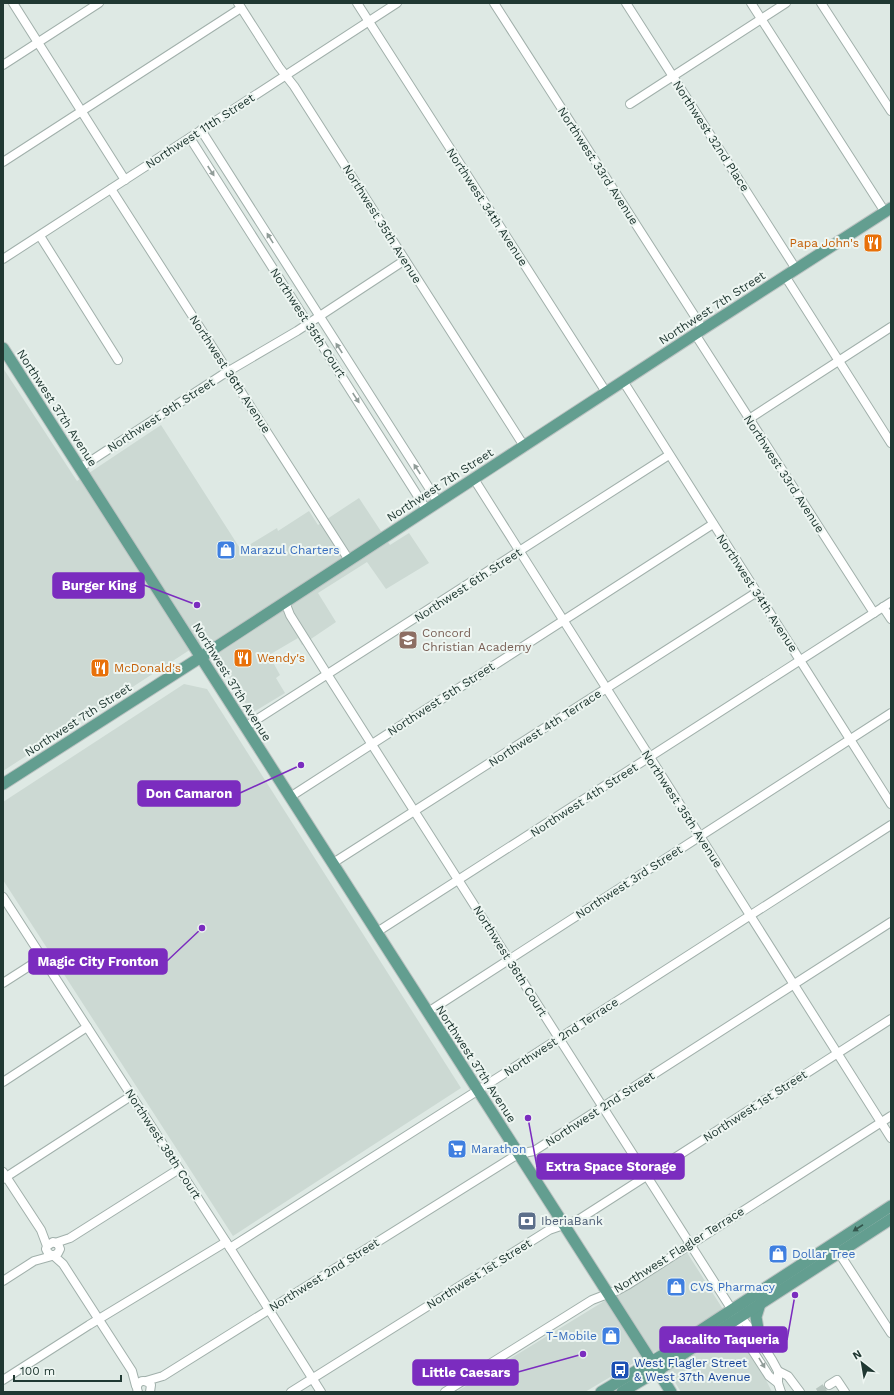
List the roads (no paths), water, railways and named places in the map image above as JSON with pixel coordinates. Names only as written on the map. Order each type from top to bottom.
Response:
[{"type":"main road","name":"Northwest 7th Street","points":[[3,784],[888,210]]},
{"type":"main road","name":"Northwest 37th Avenue","points":[[3,348],[670,1392]]},
{"type":"main road","points":[[622,1392],[654,1367],[735,1314],[891,1206]]},
{"type":"main road","points":[[601,1392],[654,1367],[719,1331],[735,1314],[760,1304],[891,1219]]},
{"type":"main road","points":[[760,1304],[756,1317],[760,1341]]},
{"type":"main road","points":[[719,1331],[729,1332],[747,1342]]},
{"type":"street","points":[[13,3],[125,180]]},
{"type":"street","points":[[3,65],[99,3]]},
{"type":"street","name":"Northwest 34th Avenue","points":[[357,3],[606,392]]},
{"type":"street","name":"Northwest 11th Street","points":[[3,259],[397,3]]},
{"type":"street","name":"Northwest 33rd Avenue","points":[[494,3],[699,332],[748,419],[874,613]]},
{"type":"street","name":"Northwest 32nd Place","points":[[626,3],[796,269]]},
{"type":"street","points":[[751,3],[888,210]]},
{"type":"street","points":[[630,104],[786,3]]},
{"type":"street","points":[[821,3],[891,111]]},
{"type":"street","points":[[3,162],[239,5]]},
{"type":"street","name":"Northwest 35th Avenue","points":[[239,5],[294,86],[524,446]]},
{"type":"street","name":"Northwest 35th Court","points":[[201,130],[438,502]]},
{"type":"street","name":"Northwest 35th Court","points":[[190,138],[397,462],[426,510]]},
{"type":"street","name":"Northwest 36th Avenue","points":[[111,189],[348,560]]},
{"type":"street","points":[[40,236],[118,360]]},
{"type":"street","name":"Northwest 9th Street","points":[[80,468],[228,371],[308,323],[405,260]]},
{"type":"street","points":[[785,276],[891,443]]},
{"type":"street","points":[[748,419],[891,327]]},
{"type":"street","name":"Northwest 34th Avenue","points":[[623,381],[891,804]]},
{"type":"street","points":[[375,428],[386,421]]},
{"type":"street","points":[[397,462],[408,455]]},
{"type":"street","name":"Northwest 6th Street","points":[[245,727],[669,455]]},
{"type":"street","name":"Northwest 35th Avenue","points":[[474,479],[562,621],[891,1138]]},
{"type":"street","name":"Northwest 5th Street","points":[[290,797],[713,524]]},
{"type":"street","name":"Northwest 4th Terrace","points":[[332,863],[415,812],[757,592]]},
{"type":"street","name":"Northwest 36th Court","points":[[285,602],[290,615],[327,674],[735,1314]]},
{"type":"street","name":"Northwest 4th Street","points":[[377,932],[459,881],[891,602]]},
{"type":"street","points":[[883,607],[891,619]]},
{"type":"street","name":"Northwest 3rd Street","points":[[428,1012],[891,713]]},
{"type":"street","name":"Northwest 2nd Terrace","points":[[3,1380],[99,1319],[228,1245],[478,1091],[891,825]]},
{"type":"street","name":"Northwest 38th Court","points":[[3,897],[322,1392]]},
{"type":"street","name":"Northwest 2nd Street","points":[[145,1381],[163,1376],[518,1154],[534,1151],[891,922]]},
{"type":"street","points":[[3,983],[42,958]]},
{"type":"street","name":"Northwest 1st Street","points":[[291,1392],[549,1230],[578,1220],[891,1019]]},
{"type":"street","points":[[3,1082],[87,1027]]},
{"type":"street","points":[[132,1096],[4,1176],[41,1230],[132,1371],[151,1385],[150,1391]]},
{"type":"street","name":"Northwest Flagler Terrace","points":[[445,1392],[592,1300],[625,1286],[891,1116]]},
{"type":"street","points":[[3,1280],[179,1169]]},
{"type":"street","points":[[839,1253],[891,1333]]},
{"type":"street","points":[[735,1314],[744,1321],[760,1341],[778,1371],[778,1383],[782,1392]]},
{"type":"street","points":[[735,1314],[738,1326],[747,1342],[769,1376],[778,1383]]},
{"type":"street","points":[[132,1371],[136,1390]]},
{"type":"street","points":[[778,1371],[788,1376],[800,1392]]},
{"type":"street","name":"Northwest 2nd Street","points":[[150,1391],[163,1376]]},
{"type":"street","points":[[829,1385],[837,1380],[845,1392]]},
{"type":"street","points":[[136,1390],[139,1382],[145,1381]]},
{"type":"tunnel","points":[[818,1392],[829,1385]]},
{"type":"place","name":"Papa John's","points":[[873,243]]},
{"type":"place","name":"Marazul Charters","points":[[226,550]]},
{"type":"place","name":"Burger King","points":[[197,605]]},
{"type":"place","name":"Concord Christian Academy","points":[[408,640]]},
{"type":"place","name":"Wendy's","points":[[243,658]]},
{"type":"place","name":"McDonald's","points":[[100,668]]},
{"type":"place","name":"Don Camaron","points":[[301,765]]},
{"type":"place","name":"Magic City Fronton","points":[[202,928]]},
{"type":"place","name":"Extra Space Storage","points":[[528,1118]]},
{"type":"place","name":"Marathon","points":[[457,1149]]},
{"type":"place","name":"IberiaBank","points":[[527,1221]]},
{"type":"place","name":"Dollar Tree","points":[[778,1254]]},
{"type":"place","name":"CVS Pharmacy","points":[[676,1287]]},
{"type":"place","name":"Jacalito Taqueria","points":[[795,1295]]},
{"type":"place","name":"T-Mobile","points":[[611,1336]]},
{"type":"place","name":"Little Caesars","points":[[583,1354]]},
{"type":"place","name":"West Flagler Street & West 37th Avenue","points":[[620,1370]]}]
